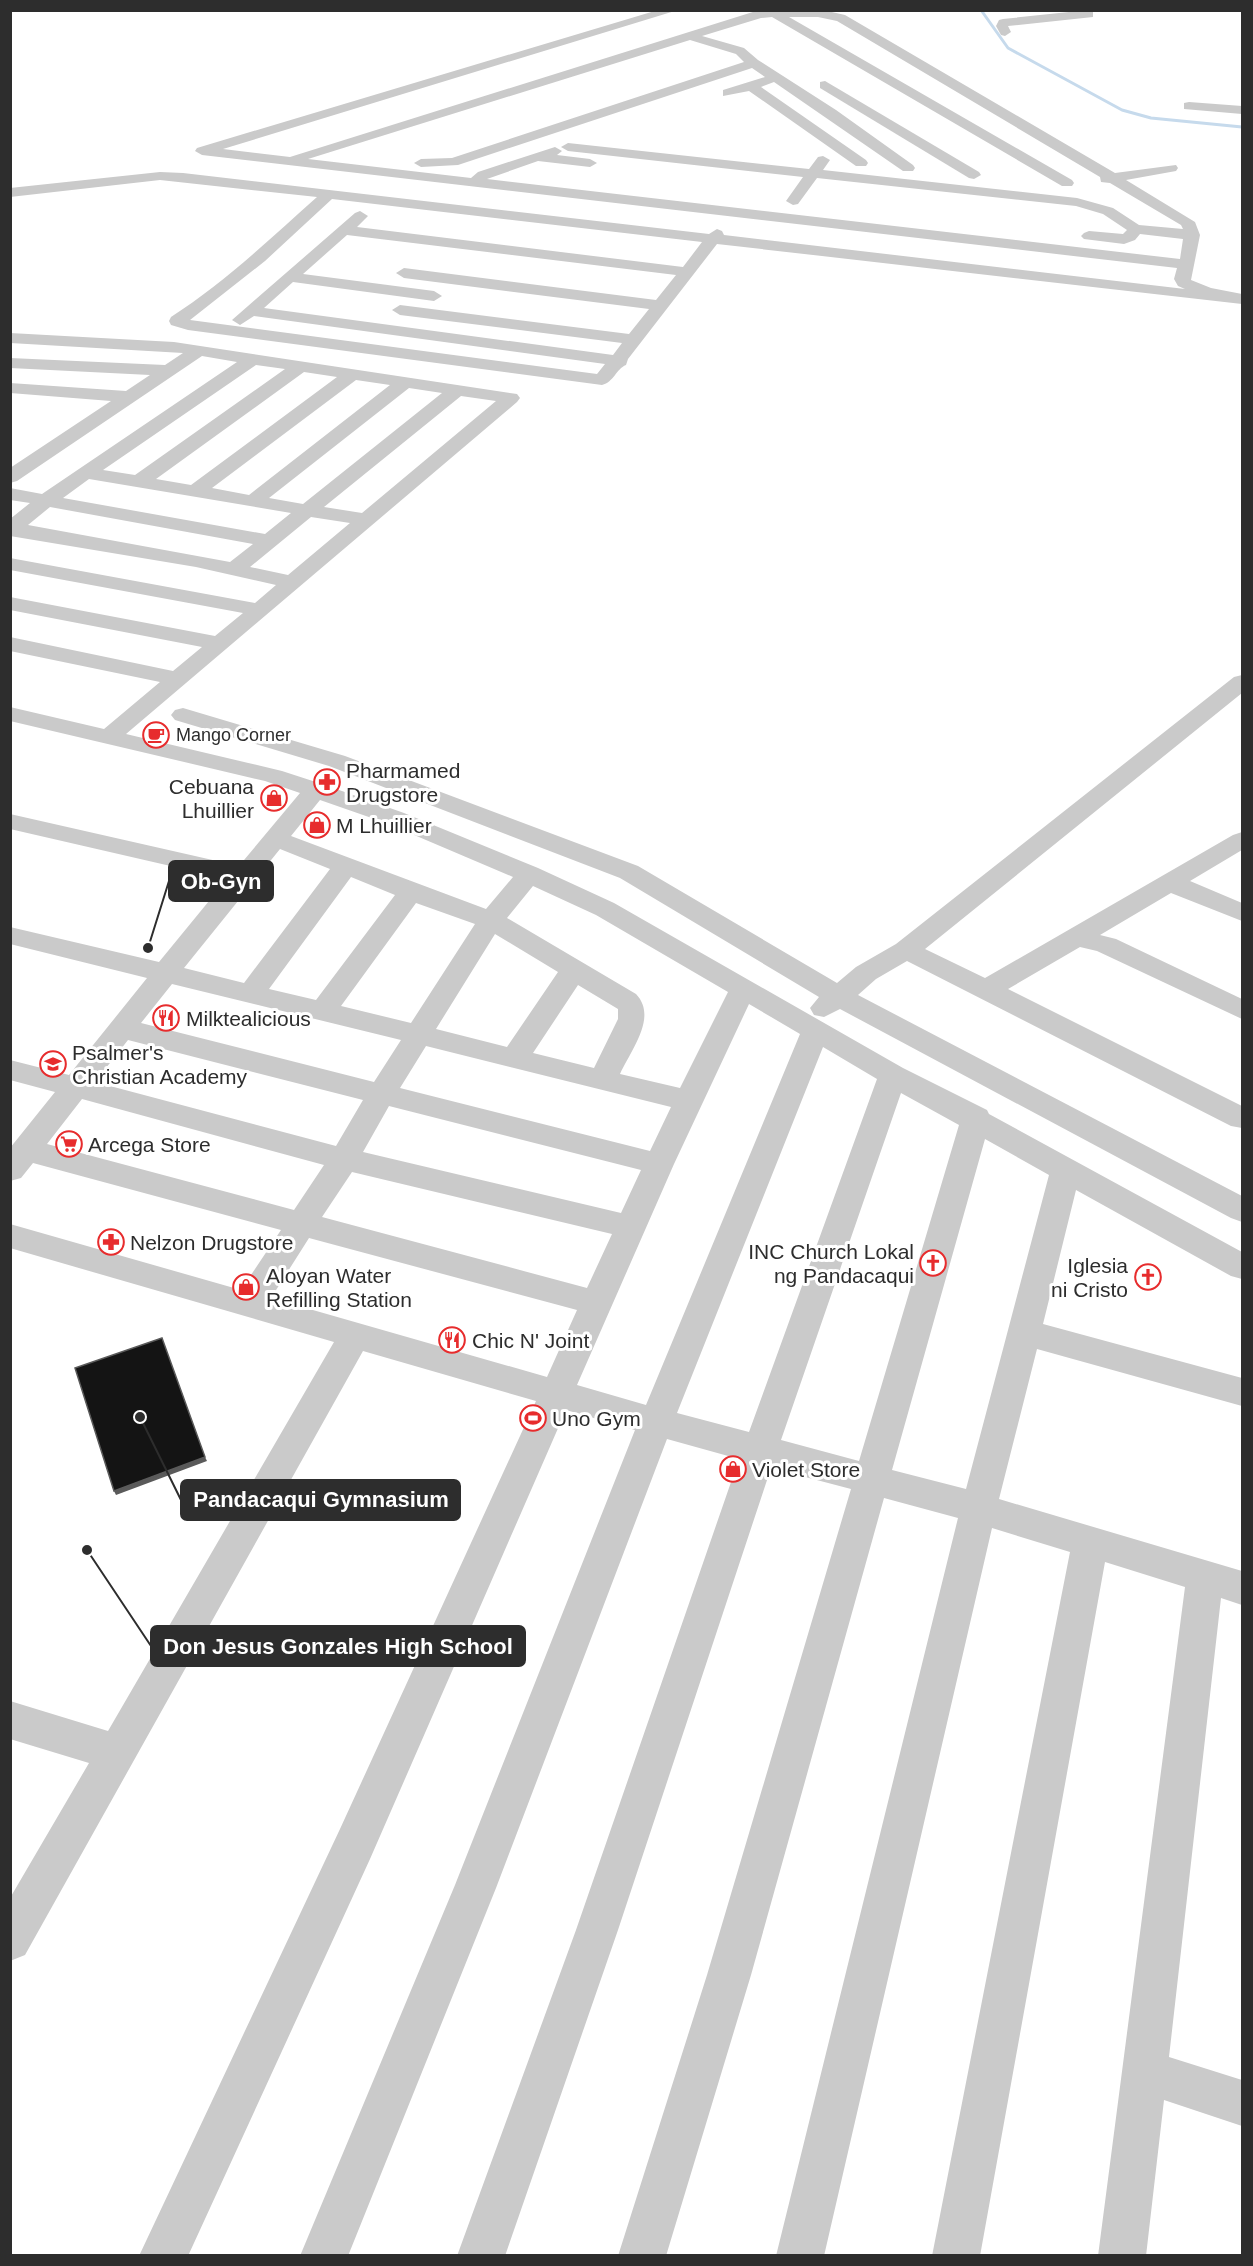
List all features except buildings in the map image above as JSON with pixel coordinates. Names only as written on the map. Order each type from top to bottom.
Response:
[{"type":"street","points":[[672,10],[202,151],[233,157],[474,182],[1185,264]]},
{"type":"street","points":[[1005,32],[1003,23],[1089,14],[1086,10]]},
{"type":"street","points":[[770,12],[1067,183]]},
{"type":"street","points":[[252,181],[279,162],[686,35],[770,12],[818,13],[841,18],[1187,222],[1192,227],[1192,235],[1182,279],[1184,283]]},
{"type":"street","points":[[751,17],[771,29]]},
{"type":"street","points":[[635,21],[665,26],[686,35],[740,51],[753,63],[777,76],[914,169],[801,157]]},
{"type":"street","points":[[724,25],[744,37]]},
{"type":"street","points":[[626,38],[665,26]]},
{"type":"street","points":[[693,50],[715,43]]},
{"type":"street","points":[[717,58],[740,51]]},
{"type":"street","points":[[383,157],[421,163],[453,162],[753,63]]},
{"type":"street","points":[[711,99],[777,76]]},
{"type":"street","points":[[814,79],[979,176],[941,172]]},
{"type":"street","points":[[751,86],[861,163]]},
{"type":"street","points":[[1189,106],[1242,110]]},
{"type":"street","points":[[252,181],[377,199],[446,204],[483,175],[599,136],[730,149]]},
{"type":"street","points":[[233,157],[278,143]]},
{"type":"street","points":[[568,147],[1077,202],[1108,211],[1132,226]]},
{"type":"street","points":[[412,157],[440,148]]},
{"type":"street","points":[[536,157],[796,198],[1132,226],[1192,235]]},
{"type":"street","points":[[796,198],[811,173],[824,159]]},
{"type":"street","points":[[1123,161],[1143,173]]},
{"type":"street","points":[[1019,181],[1067,183],[1115,178],[1171,168]]},
{"type":"street","points":[[502,169],[537,173]]},
{"type":"street","points":[[16,190],[160,176],[252,181],[714,237],[797,250],[1163,292],[1221,295]]},
{"type":"street","points":[[330,193],[259,258],[203,304],[177,321],[602,380],[620,361],[714,237]]},
{"type":"street","points":[[229,330],[345,230],[368,215],[377,199]]},
{"type":"street","points":[[818,223],[828,205]]},
{"type":"street","points":[[773,242],[789,220]]},
{"type":"street","points":[[1076,234],[1124,238],[1130,237],[1132,226]]},
{"type":"street","points":[[345,230],[687,272]]},
{"type":"street","points":[[714,237],[773,242],[797,250]]},
{"type":"street","points":[[436,277],[470,245]]},
{"type":"street","points":[[676,253],[699,256]]},
{"type":"street","points":[[309,261],[332,264]]},
{"type":"street","points":[[390,271],[662,306]]},
{"type":"street","points":[[290,277],[451,298]]},
{"type":"street","points":[[1163,292],[1184,283],[1242,299]]},
{"type":"street","points":[[652,285],[676,288]]},
{"type":"street","points":[[270,294],[293,297]]},
{"type":"street","points":[[388,309],[636,340]]},
{"type":"street","points":[[251,311],[620,361]]},
{"type":"street","points":[[625,320],[648,323]]},
{"type":"street","points":[[10,338],[146,345],[198,351],[511,398],[117,731]]},
{"type":"street","points":[[10,477],[198,351]]},
{"type":"street","points":[[11,529],[46,500],[251,360]]},
{"type":"street","points":[[10,363],[169,371]]},
{"type":"street","points":[[139,482],[300,367]]},
{"type":"street","points":[[194,492],[352,374]]},
{"type":"street","points":[[252,502],[404,383]]},
{"type":"street","points":[[10,388],[127,397]]},
{"type":"street","points":[[233,570],[458,389]]},
{"type":"street","points":[[86,473],[305,512],[365,520]]},
{"type":"street","points":[[10,494],[271,541]]},
{"type":"street","points":[[11,529],[291,582]]},
{"type":"street","points":[[10,564],[260,610]]},
{"type":"street","points":[[10,603],[221,644]]},
{"type":"street","points":[[10,644],[178,679]]},
{"type":"street","points":[[324,2256],[475,1888],[811,1026],[838,996],[867,973],[906,950],[1242,682]]},
{"type":"street","points":[[10,703],[62,719],[117,731],[307,787],[395,818],[529,874],[605,909],[893,1075],[976,1118],[1242,1267]]},
{"type":"street","points":[[10,714],[62,719]]},
{"type":"street","points":[[183,715],[337,761],[615,865],[838,996],[1242,1210]]},
{"type":"street","points":[[235,873],[275,838],[307,787]]},
{"type":"street","points":[[307,787],[235,873],[67,1084],[16,1155],[301,1224],[597,1303]]},
{"type":"street","points":[[10,821],[235,873]]},
{"type":"street","points":[[275,838],[411,892],[491,920],[626,1001],[633,1012],[603,1080]]},
{"type":"street","points":[[988,989],[1242,840]]},
{"type":"street","points":[[252,992],[347,865]]},
{"type":"street","points":[[249,1305],[344,1159],[381,1094],[422,1034],[491,920],[529,874]]},
{"type":"street","points":[[1169,882],[1242,913]]},
{"type":"street","points":[[324,1010],[411,892]]},
{"type":"street","points":[[10,935],[252,992],[689,1101]]},
{"type":"street","points":[[1075,937],[1106,945],[1242,1010]]},
{"type":"street","points":[[906,950],[1242,1118]]},
{"type":"street","points":[[67,1084],[121,1028],[158,970]]},
{"type":"street","points":[[515,1057],[574,970]]},
{"type":"street","points":[[163,2256],[355,1844],[659,1164],[723,1027],[744,989]]},
{"type":"street","points":[[121,1028],[659,1164]]},
{"type":"street","points":[[10,1070],[344,1159],[631,1227]]},
{"type":"street","points":[[481,2256],[597,1930],[760,1449],[893,1075]]},
{"type":"street","points":[[642,2256],[729,1975],[976,1118]]},
{"type":"street","points":[[800,2256],[979,1508],[1066,1168]]},
{"type":"street","points":[[10,1236],[656,1422],[979,1508],[1090,1544],[1224,1583],[1146,2072],[1122,2256]]},
{"type":"street","points":[[1023,1332],[1242,1392]]},
{"type":"street","points":[[10,1940],[119,1753],[356,1334]]},
{"type":"street","points":[[956,2256],[1090,1544]]},
{"type":"street","points":[[10,1720],[119,1753]]},
{"type":"street","points":[[1146,2072],[1242,2103]]},
{"type":"waterway","points":[[981,10],[1008,48],[1122,110],[1151,118],[1242,127]]},
{"type":"place","name":"Mango Corner","points":[[156,735]]},
{"type":"place","name":"Pharmamed Drugstore","points":[[327,782]]},
{"type":"place","name":"Cebuana Lhuillier","points":[[274,798]]},
{"type":"place","name":"M Lhuillier","points":[[317,825]]},
{"type":"place","name":"Ob-Gyn","points":[[148,948]]},
{"type":"place","name":"Milktealicious","points":[[166,1018]]},
{"type":"place","name":"Psalmer's Christian Academy","points":[[53,1064]]},
{"type":"place","name":"Arcega Store","points":[[69,1144]]},
{"type":"place","name":"Nelzon Drugstore","points":[[111,1242]]},
{"type":"place","name":"INC Church Lokal ng Pandacaqui","points":[[933,1263]]},
{"type":"place","name":"Iglesia ni Cristo","points":[[1148,1277]]},
{"type":"place","name":"Aloyan Water Refilling Station","points":[[246,1287]]},
{"type":"place","name":"Chic N' Joint","points":[[452,1340]]},
{"type":"place","name":"Pandacaqui Gymnasium","points":[[140,1417]]},
{"type":"place","name":"Uno Gym","points":[[533,1418]]},
{"type":"place","name":"Violet Store","points":[[733,1469]]},
{"type":"place","name":"Don Jesus Gonzales High School","points":[[87,1550]]}]
